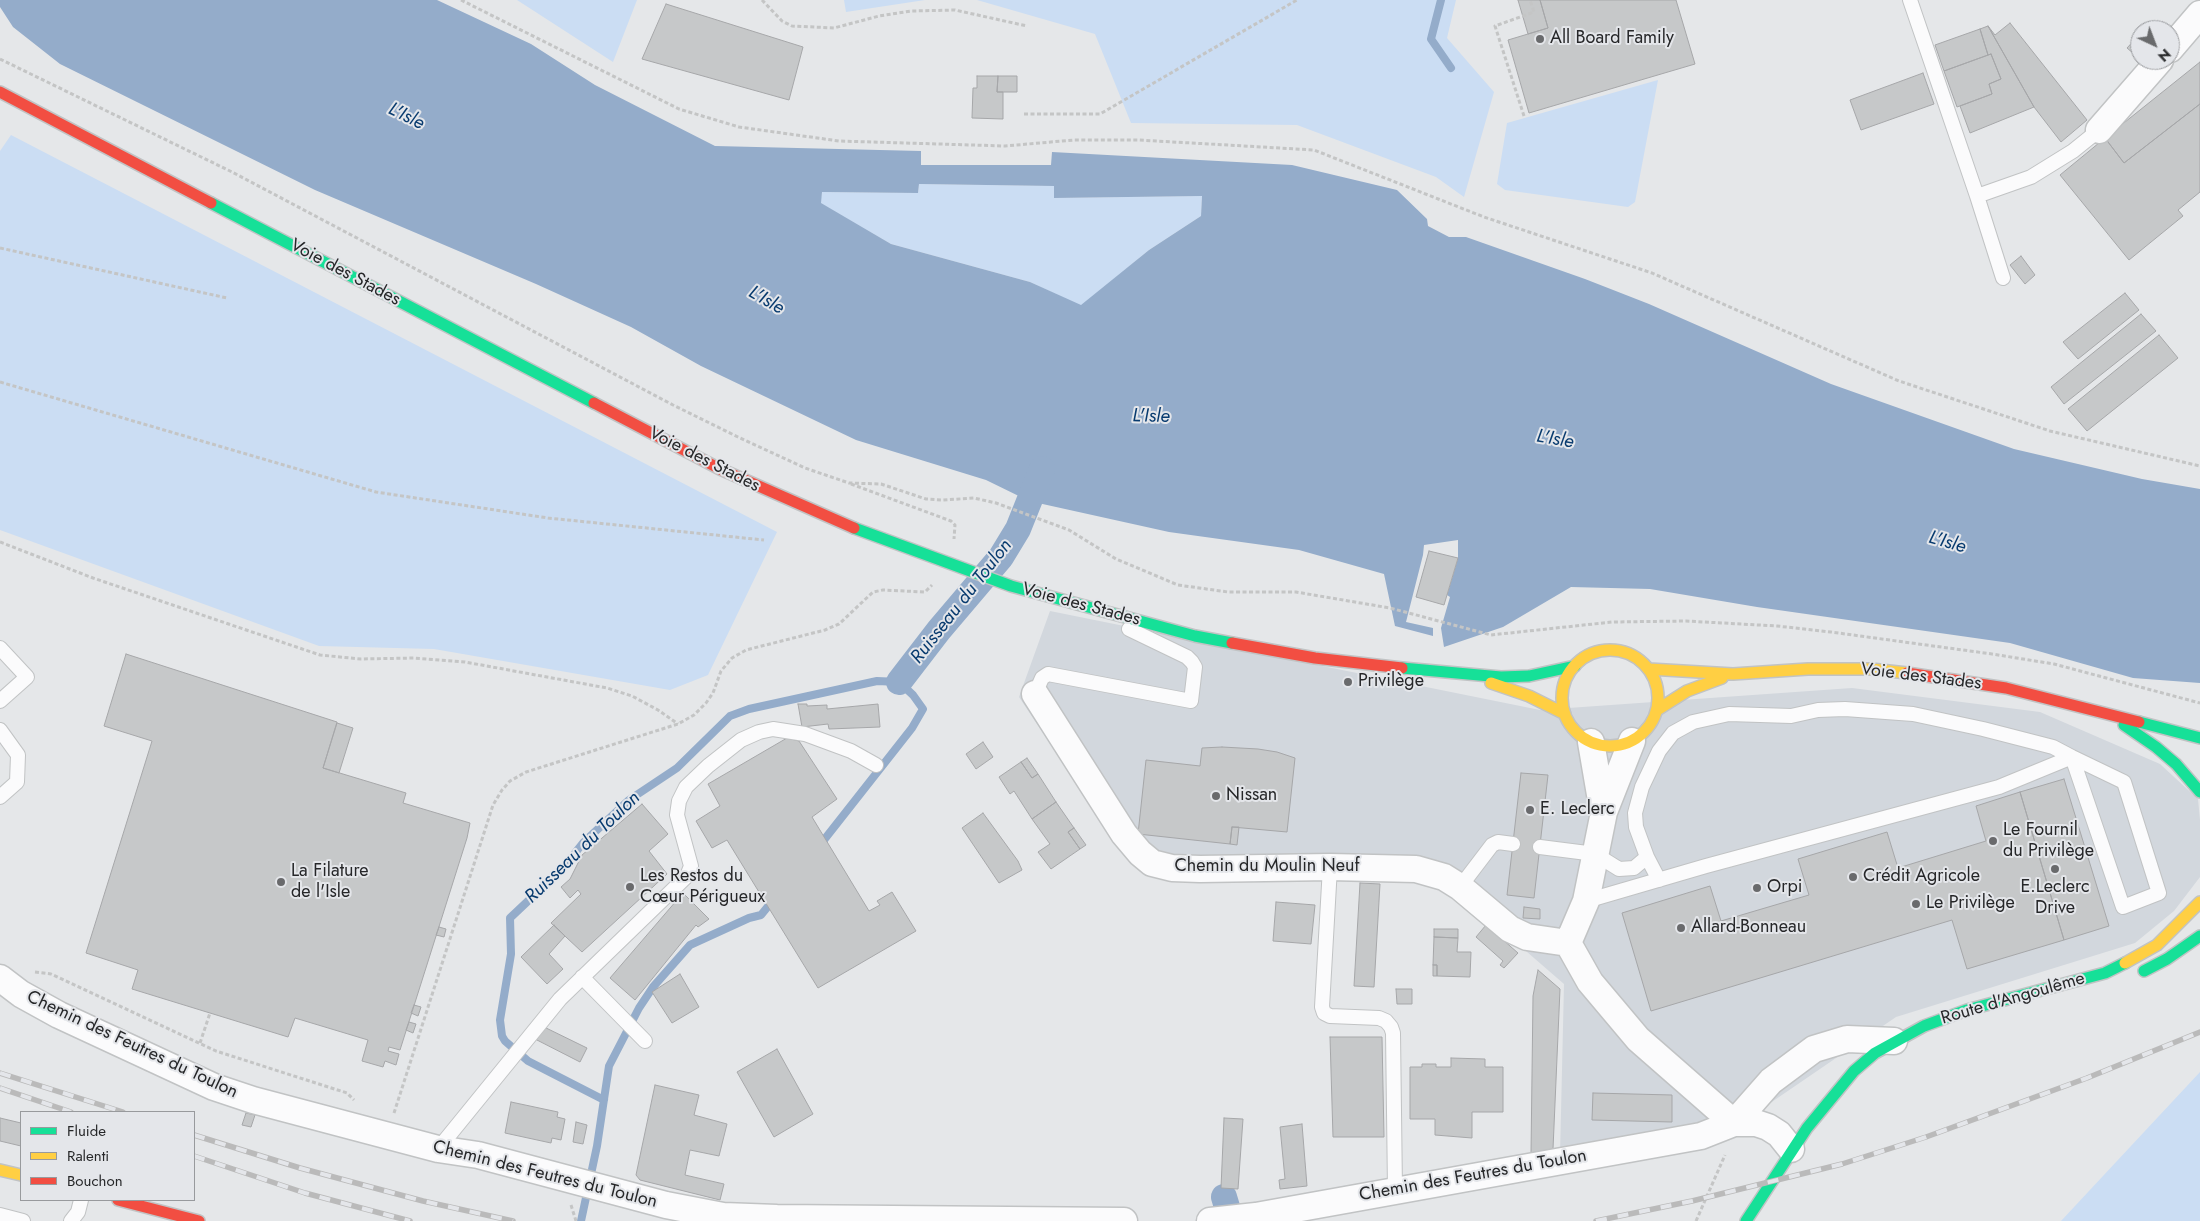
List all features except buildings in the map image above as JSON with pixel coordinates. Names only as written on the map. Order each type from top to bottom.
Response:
[{"type":"main road","name":"Voie des Stades","points":[[0,92],[720,469],[829,518],[959,568],[1011,586],[1205,638],[1315,658],[1463,675],[1529,676],[1575,666]]},
{"type":"main road","points":[[1613,650],[1627,653],[1639,659],[1649,669],[1656,682],[1657,710],[1643,733],[1632,741],[1611,745],[1591,742],[1571,726],[1563,702],[1563,689],[1567,677],[1575,666],[1586,657],[1598,652],[1613,650]]},
{"type":"main road","name":"Voie des Stades","points":[[1649,669],[1733,674],[1808,669],[1880,670],[2006,688],[2200,738]]},
{"type":"main road","name":"Voie des Stades","points":[[1657,710],[1687,691],[1733,674]]},
{"type":"main road","name":"Voie des Stades","points":[[1463,675],[1529,696],[1566,714]]},
{"type":"main road","name":"Voie des Stades","points":[[2105,715],[2131,729],[2156,747],[2191,780],[2200,792]]},
{"type":"main road","name":"Route d'Angoulême","points":[[1826,1104],[1854,1071],[1894,1040],[1924,1026],[1967,1010],[2105,973],[2138,957],[2157,945],[2200,902]]},
{"type":"main road","points":[[2137,974],[2167,959],[2200,936]]},
{"type":"main road","name":"Route d'Angoulême","points":[[1826,1104],[1856,1075],[1899,1046],[1928,1032],[1969,1018],[2110,984]]},
{"type":"main road","points":[[1746,1221],[1792,1149],[1826,1104]]},
{"type":"main road","points":[[0,1170],[20,1175]]},
{"type":"main road","points":[[122,1201],[200,1221]]},
{"type":"street","points":[[2180,37],[2200,14]]},
{"type":"street","points":[[2099,130],[2151,70]]},
{"type":"street","name":"Chemin du Moulin Neuf","points":[[1035,694],[1124,834],[1140,853],[1152,863],[1172,868],[1200,869],[1330,867],[1416,869],[1444,877],[1460,887],[1510,929],[1527,937],[1568,943]]},
{"type":"street","points":[[1632,741],[1604,812],[1586,901],[1568,943],[1590,982],[1638,1039],[1734,1123],[1756,1123],[1768,1127],[1779,1134],[1792,1149]]},
{"type":"street","points":[[1591,742],[1604,812]]},
{"type":"street","name":"Chemin des Feutres du Toulon","points":[[0,978],[21,994],[59,1015],[214,1086],[253,1100],[438,1150],[478,1155],[666,1205],[723,1216],[1124,1221]]},
{"type":"street","points":[[1734,1123],[1770,1081],[1814,1049],[1847,1039],[1894,1040]]},
{"type":"street","name":"Chemin des Feutres du Toulon","points":[[1210,1221],[1256,1216],[1702,1136],[1734,1123]]},
{"type":"lane","points":[[1910,0],[1977,196],[2002,278]]},
{"type":"lane","points":[[1977,196],[2031,177],[2074,151],[2099,130]]},
{"type":"lane","points":[[1035,694],[1042,678],[1048,674],[1191,701],[1195,667],[1187,657],[1078,605]]},
{"type":"lane","points":[[0,648],[27,678],[0,701]]},
{"type":"lane","points":[[1659,880],[1647,857],[1636,827],[1635,813],[1642,787],[1659,751],[1673,733],[1692,722],[1729,714],[1791,716],[1818,710],[1845,709],[1913,714],[1984,729],[2044,745],[2072,757],[2124,782],[2159,893],[2123,907],[2072,757]]},
{"type":"lane","points":[[438,1150],[524,1040],[560,999],[687,876],[691,866],[677,815],[679,801],[686,787],[708,766],[741,740],[759,732],[773,729],[790,730],[832,744],[868,759],[876,765]]},
{"type":"lane","points":[[0,730],[18,755],[17,782],[0,797]]},
{"type":"lane","points":[[1586,901],[1999,787],[2072,757]]},
{"type":"lane","points":[[1460,887],[1492,844],[1498,842],[1513,844]]},
{"type":"lane","points":[[1540,847],[1595,854],[1619,870],[1634,868],[1647,857]]},
{"type":"lane","points":[[1330,867],[1322,1007],[1324,1013],[1330,1016],[1379,1018],[1386,1021],[1391,1027],[1393,1033],[1395,1190]]},
{"type":"lane","points":[[582,977],[643,1038]]},
{"type":"lane","points":[[71,1221],[78,1212],[81,1201]]},
{"type":"lane","points":[[142,1221],[144,1207]]},
{"type":"lane","points":[[0,1216],[23,1221]]},
{"type":"path","points":[[461,0],[679,109],[739,127],[838,141],[1005,146],[1074,140],[1139,140],[1314,150],[1484,217],[1652,273],[1899,381],[2050,431],[2177,463],[2200,466]]},
{"type":"path","points":[[762,0],[782,21],[792,26],[834,28],[911,11],[955,10],[1027,26]]},
{"type":"path","points":[[1024,114],[1100,114],[1297,0]]},
{"type":"path","points":[[1524,116],[1495,26],[1534,12],[1530,0]]},
{"type":"path","points":[[0,59],[232,172],[738,437],[805,468],[951,521],[955,525],[956,533],[953,542]]},
{"type":"path","points":[[0,248],[227,298]]},
{"type":"path","points":[[0,382],[376,492],[548,518],[764,540]]},
{"type":"path","points":[[849,483],[881,484],[926,499],[974,498],[996,503],[1068,530],[1116,559],[1178,585],[1228,592],[1296,592],[1409,612],[1491,635]]},
{"type":"path","points":[[0,542],[93,578],[320,655],[361,660],[414,658],[465,662],[607,688],[632,696],[658,710],[678,724]]},
{"type":"path","points":[[387,1135],[493,805],[510,781],[526,772],[678,724],[694,715],[706,703],[714,693],[722,671],[732,658],[746,650],[825,630],[839,624],[873,592],[883,590],[925,592],[934,582]]},
{"type":"path","points":[[27,971],[51,974],[216,1051],[347,1093],[360,1107]]},
{"type":"path","points":[[200,1043],[210,1013]]},
{"type":"path","points":[[1696,1221],[1727,1148]]},
{"type":"shaded area","points":[[517,0],[637,0],[613,62]]},
{"type":"shaded area","points":[[844,0],[925,0],[846,12]]},
{"type":"shaded area","points":[[977,0],[1456,0],[1447,38],[1494,92],[1464,197],[1436,177],[1297,125],[1131,123],[1095,34]]},
{"type":"shaded area","points":[[1658,80],[1635,202],[1628,207],[1505,190],[1497,184],[1507,123]]},
{"type":"shaded area","points":[[11,135],[777,532],[708,675],[670,690],[434,649],[319,646],[0,530],[0,151]]},
{"type":"shaded area","points":[[919,184],[1054,186],[1054,198],[1202,196],[1201,216],[1149,250],[1081,306],[1030,282],[891,244],[820,203],[822,192],[918,193]]},
{"type":"shaded area","name":"Le Privilège","points":[[1050,611],[1540,710],[1852,688],[2040,712],[2160,764],[2198,799],[2200,877],[2174,911],[2135,943],[1896,1017],[1722,1136],[1560,1156],[1564,984],[1444,880],[1127,859],[1019,697]]},
{"type":"shaded area","points":[[2200,1072],[2200,1221],[2061,1221]]},
{"type":"water","name":"L'Isle","points":[[0,0],[437,0],[531,44],[595,85],[715,146],[921,151],[921,165],[1051,165],[1052,152],[1292,165],[1397,190],[1427,219],[1428,226],[1449,237],[1466,237],[1585,279],[1649,304],[1831,384],[2014,449],[2142,479],[2200,489],[2200,683],[2133,678],[2010,643],[1757,607],[1650,589],[1571,587],[1503,627],[1444,647],[1441,628],[1450,597],[1447,595],[1458,558],[1458,540],[1424,545],[1406,622],[1433,628],[1433,636],[1395,626],[1384,574],[1299,550],[1169,532],[1029,501],[986,480],[856,440],[701,366],[631,327],[536,284],[315,190],[60,64],[13,27],[0,7]],"holes":[[[919,184],[1054,186],[1054,198],[1202,196],[1201,216],[1149,250],[1081,305],[1030,282],[891,244],[821,203],[822,192],[918,193]]]},
{"type":"waterway","points":[[1441,0],[1431,39],[1451,68]]},
{"type":"waterway","name":"Ruisseau du Toulon","points":[[899,682],[939,630],[1001,557],[1018,529],[1042,469]]},
{"type":"waterway","name":"Ruisseau du Toulon","points":[[604,1100],[528,1061],[505,1041],[502,1036],[500,1020],[511,954],[510,918],[564,867],[583,843],[629,800],[677,768],[730,716],[749,709],[877,681],[899,682],[913,695],[923,709],[912,728],[820,845]]},
{"type":"waterway","name":"Ruisseau du Toulon","points":[[581,1221],[597,1146],[609,1066],[639,1008],[653,987],[690,945],[749,918],[761,915],[774,899]]},
{"type":"waterway","points":[[1224,1197],[1227,1207]]},
{"type":"railway","points":[[1596,1221],[1692,1201],[1842,1164],[1926,1137],[2087,1078],[2200,1032]]},
{"type":"railway","points":[[0,1073],[120,1111]]},
{"type":"railway","points":[[0,1088],[68,1111]]},
{"type":"railway","points":[[195,1135],[300,1168],[423,1201],[513,1221]]},
{"type":"railway","points":[[195,1156],[305,1193],[410,1221]]},
{"type":"traffic: fast","points":[[211,203],[594,403]]},
{"type":"traffic: fast","points":[[854,528],[1011,586],[1195,636],[1232,643]]},
{"type":"traffic: fast","points":[[1402,668],[1501,677],[1529,676],[1575,666]]},
{"type":"traffic: fast","points":[[2139,722],[2200,738]]},
{"type":"traffic: fast","points":[[2124,725],[2156,747],[2176,764],[2200,792]]},
{"type":"traffic: fast","points":[[2144,971],[2167,959],[2200,936]]},
{"type":"traffic: fast","points":[[1746,1221],[1807,1128],[1854,1071],[1875,1053],[1924,1026],[1967,1010],[2105,973],[2125,963]]},
{"type":"traffic: slow","points":[[1610,650],[1628,654],[1644,664],[1654,680],[1658,698],[1654,716],[1644,732],[1628,742],[1610,746],[1592,742],[1576,732],[1566,716],[1562,698],[1566,680],[1576,664],[1592,654],[1610,650]]},
{"type":"traffic: slow","points":[[1649,669],[1733,674],[1808,669],[1871,669],[1907,673]]},
{"type":"traffic: slow","points":[[1657,710],[1687,691],[1722,678]]},
{"type":"traffic: slow","points":[[1491,683],[1529,696],[1565,714]]},
{"type":"traffic: slow","points":[[2125,963],[2157,945],[2200,902]]},
{"type":"traffic: slow","points":[[0,1170],[20,1175]]},
{"type":"traffic: jam","points":[[0,92],[211,203]]},
{"type":"traffic: jam","points":[[594,403],[720,469],[854,528]]},
{"type":"traffic: jam","points":[[1232,643],[1315,658],[1402,668]]},
{"type":"traffic: jam","points":[[1907,673],[2006,688],[2139,722]]},
{"type":"traffic: jam","points":[[122,1201],[199,1221]]},
{"type":"place","name":"All Board Family","points":[[1540,39]]},
{"type":"place","name":"Privilège","points":[[1348,682]]},
{"type":"place","name":"Nissan","points":[[1216,796]]},
{"type":"place","name":"E. Leclerc","points":[[1530,810]]},
{"type":"place","name":"Le Fournil du Privilège","points":[[1993,841]]},
{"type":"place","name":"E.Leclerc Drive","points":[[2055,869]]},
{"type":"place","name":"Crédit Agricole","points":[[1853,877]]},
{"type":"place","name":"La Filature de l'Isle","points":[[281,882]]},
{"type":"place","name":"Les Restos du Cœur Périgueux","points":[[630,887]]},
{"type":"place","name":"Orpi","points":[[1757,888]]},
{"type":"place","name":"Le Privilège","points":[[1916,904]]},
{"type":"place","name":"Allard-Bonneau","points":[[1681,928]]}]
